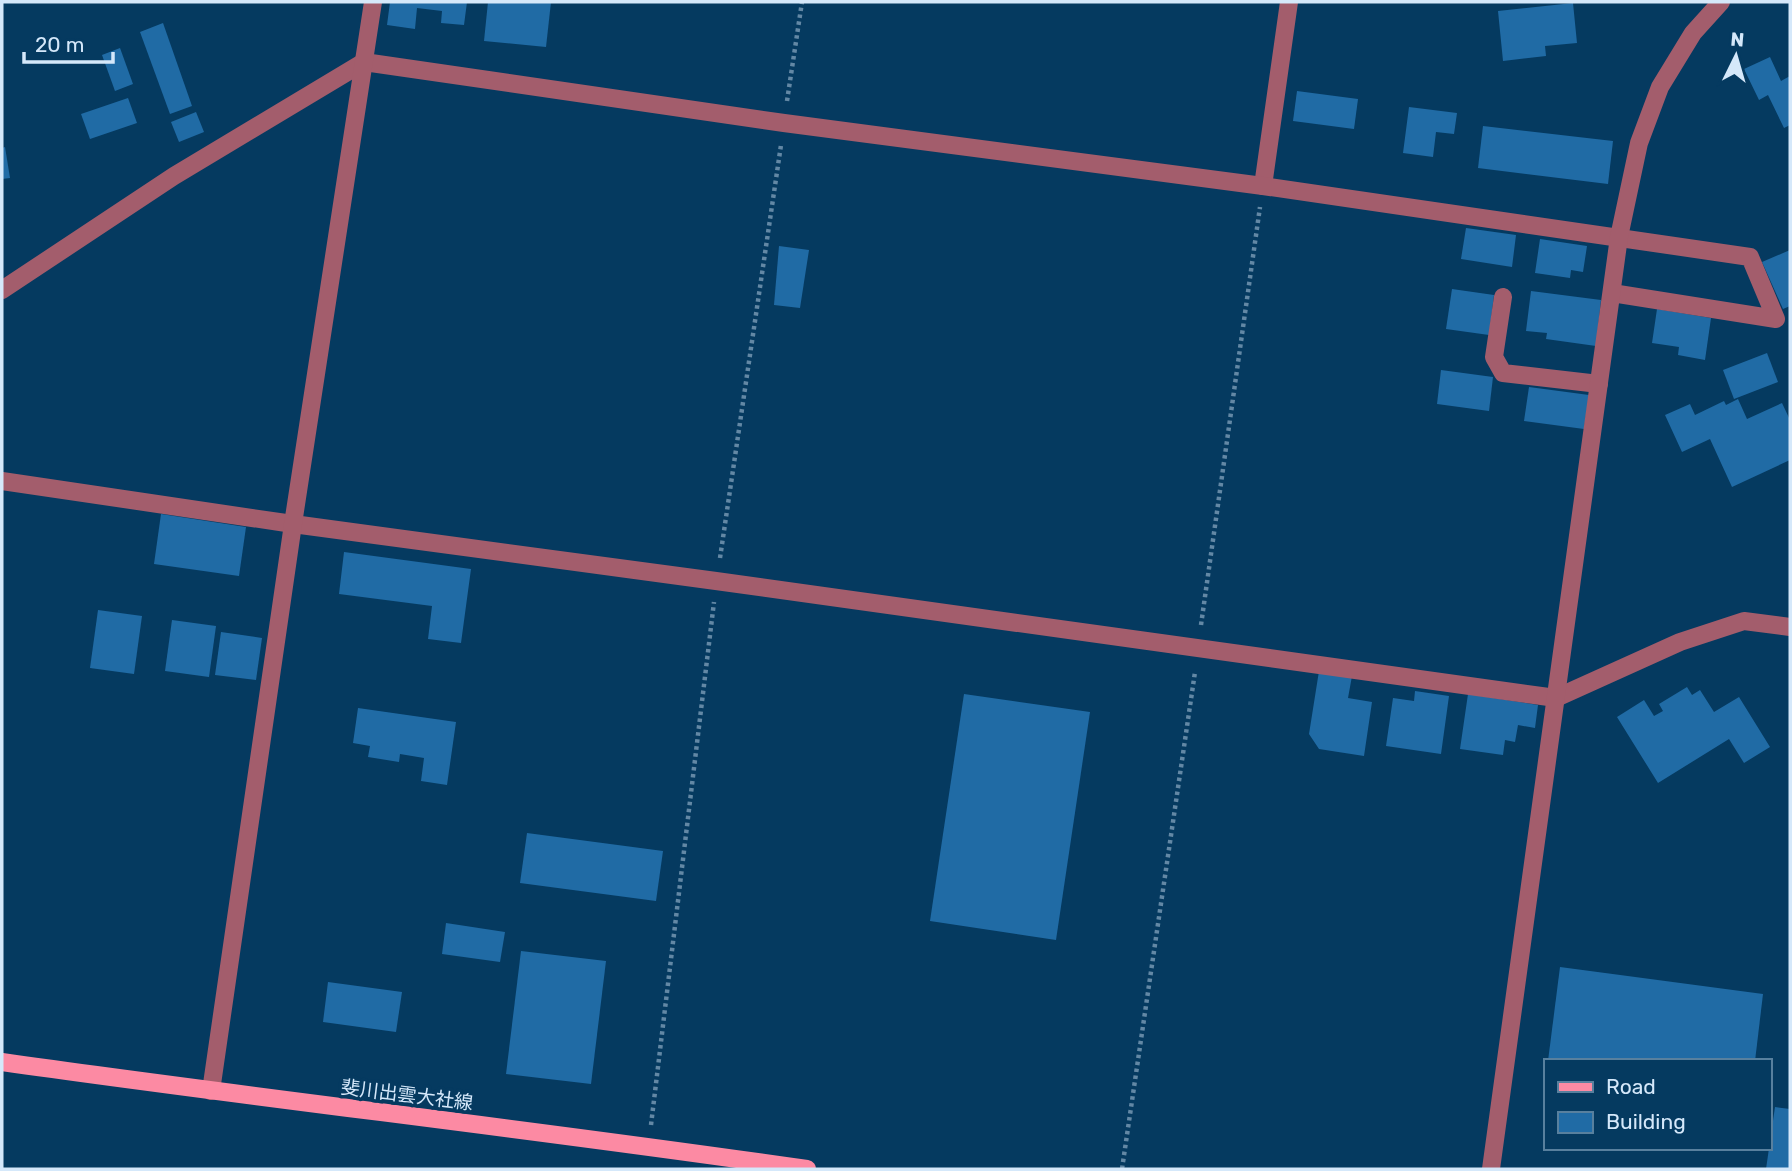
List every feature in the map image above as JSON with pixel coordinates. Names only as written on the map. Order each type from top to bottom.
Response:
[{"type":"main road","name":"斐川出雲大社線","points":[[2,1062],[807,1169]]},
{"type":"street","points":[[211,1091],[293,524],[373,2]]},
{"type":"street","points":[[1263,186],[1289,2]]},
{"type":"street","points":[[1491,1169],[1619,237],[1639,143],[1660,87],[1693,33],[1721,2]]},
{"type":"street","points":[[2,290],[174,176],[364,62],[784,123],[1263,186],[1750,257],[1776,319],[1612,293]]},
{"type":"street","points":[[1503,297],[1494,357],[1503,373],[1599,384]]},
{"type":"street","points":[[2,481],[293,524],[1556,698],[1680,642],[1744,621],[1790,627]]},
{"type":"path","points":[[648,1146],[716,581],[802,2]]},
{"type":"path","points":[[1122,1169],[1263,186]]},
{"type":"building","points":[[390,2],[467,2],[464,25],[441,23],[442,11],[417,8],[415,29],[387,25]]},
{"type":"building","points":[[488,2],[551,2],[546,47],[484,41]]},
{"type":"building","points":[[1573,3],[1577,43],[1545,46],[1546,56],[1503,61],[1498,11]]},
{"type":"building","points":[[163,23],[192,106],[170,114],[140,32]]},
{"type":"building","points":[[120,48],[133,84],[115,91],[102,55]]},
{"type":"building","points":[[1770,57],[1781,81],[1790,76],[1790,125],[1784,128],[1768,95],[1759,100],[1744,69]]},
{"type":"building","points":[[1297,91],[1358,99],[1354,129],[1293,121]]},
{"type":"building","points":[[128,98],[137,123],[90,139],[81,114]]},
{"type":"building","points":[[1409,107],[1457,113],[1454,134],[1436,132],[1433,157],[1403,153]]},
{"type":"building","points":[[196,112],[204,132],[179,142],[171,122]]},
{"type":"building","points":[[1483,126],[1613,141],[1608,184],[1478,168]]},
{"type":"building","points":[[5,147],[10,178],[2,179],[2,148]]},
{"type":"building","points":[[1466,228],[1516,235],[1512,267],[1461,259]]},
{"type":"building","points":[[1540,239],[1587,246],[1583,272],[1571,270],[1570,278],[1535,273]]},
{"type":"building","points":[[779,246],[809,250],[800,308],[774,305]]},
{"type":"building","points":[[1790,250],[1790,306],[1783,309],[1762,262]]},
{"type":"building","points":[[1452,289],[1494,295],[1489,335],[1446,329]]},
{"type":"building","points":[[1531,291],[1601,300],[1596,346],[1546,339],[1547,333],[1526,331]]},
{"type":"building","points":[[1657,309],[1711,318],[1705,360],[1678,355],[1679,347],[1652,343]]},
{"type":"building","points":[[1767,353],[1778,382],[1734,399],[1723,370]]},
{"type":"building","points":[[1441,370],[1493,377],[1489,411],[1437,404]]},
{"type":"building","points":[[1529,387],[1589,395],[1584,429],[1524,421]]},
{"type":"building","points":[[1738,399],[1747,419],[1782,403],[1790,420],[1790,460],[1732,487],[1710,439],[1682,452],[1665,415],[1690,404],[1695,415],[1724,401],[1726,405]]},
{"type":"building","points":[[161,514],[246,527],[239,576],[154,564]]},
{"type":"building","points":[[344,552],[471,569],[461,643],[428,639],[432,606],[339,594]]},
{"type":"building","points":[[98,610],[142,616],[134,674],[90,668]]},
{"type":"building","points":[[172,620],[216,626],[209,677],[165,671]]},
{"type":"building","points":[[221,632],[262,638],[256,680],[215,675]]},
{"type":"building","points":[[1319,671],[1352,676],[1348,698],[1372,702],[1364,756],[1319,749],[1309,734]]},
{"type":"building","points":[[1687,687],[1692,695],[1700,690],[1714,712],[1739,697],[1770,747],[1744,763],[1729,739],[1658,783],[1617,717],[1644,700],[1654,716],[1663,711],[1659,704]]},
{"type":"building","points":[[1415,691],[1449,696],[1441,754],[1386,746],[1393,698],[1414,701]]},
{"type":"building","points":[[964,694],[1090,712],[1056,940],[930,921]]},
{"type":"building","points":[[1468,694],[1538,705],[1535,728],[1518,725],[1515,742],[1505,740],[1503,755],[1460,749]]},
{"type":"building","points":[[358,708],[456,722],[447,785],[421,781],[424,758],[400,754],[399,762],[368,757],[370,746],[353,743]]},
{"type":"building","points":[[527,833],[663,851],[656,901],[520,883]]},
{"type":"building","points":[[446,923],[505,932],[500,962],[442,954]]},
{"type":"building","points":[[521,951],[606,961],[591,1084],[506,1074]]},
{"type":"building","points":[[1560,967],[1763,994],[1755,1059],[1548,1059]]},
{"type":"building","points":[[328,982],[402,992],[396,1032],[323,1022]]},
{"type":"building","points":[[1775,1107],[1790,1109],[1790,1169],[1766,1169],[1769,1150],[1771,1150]]}]
